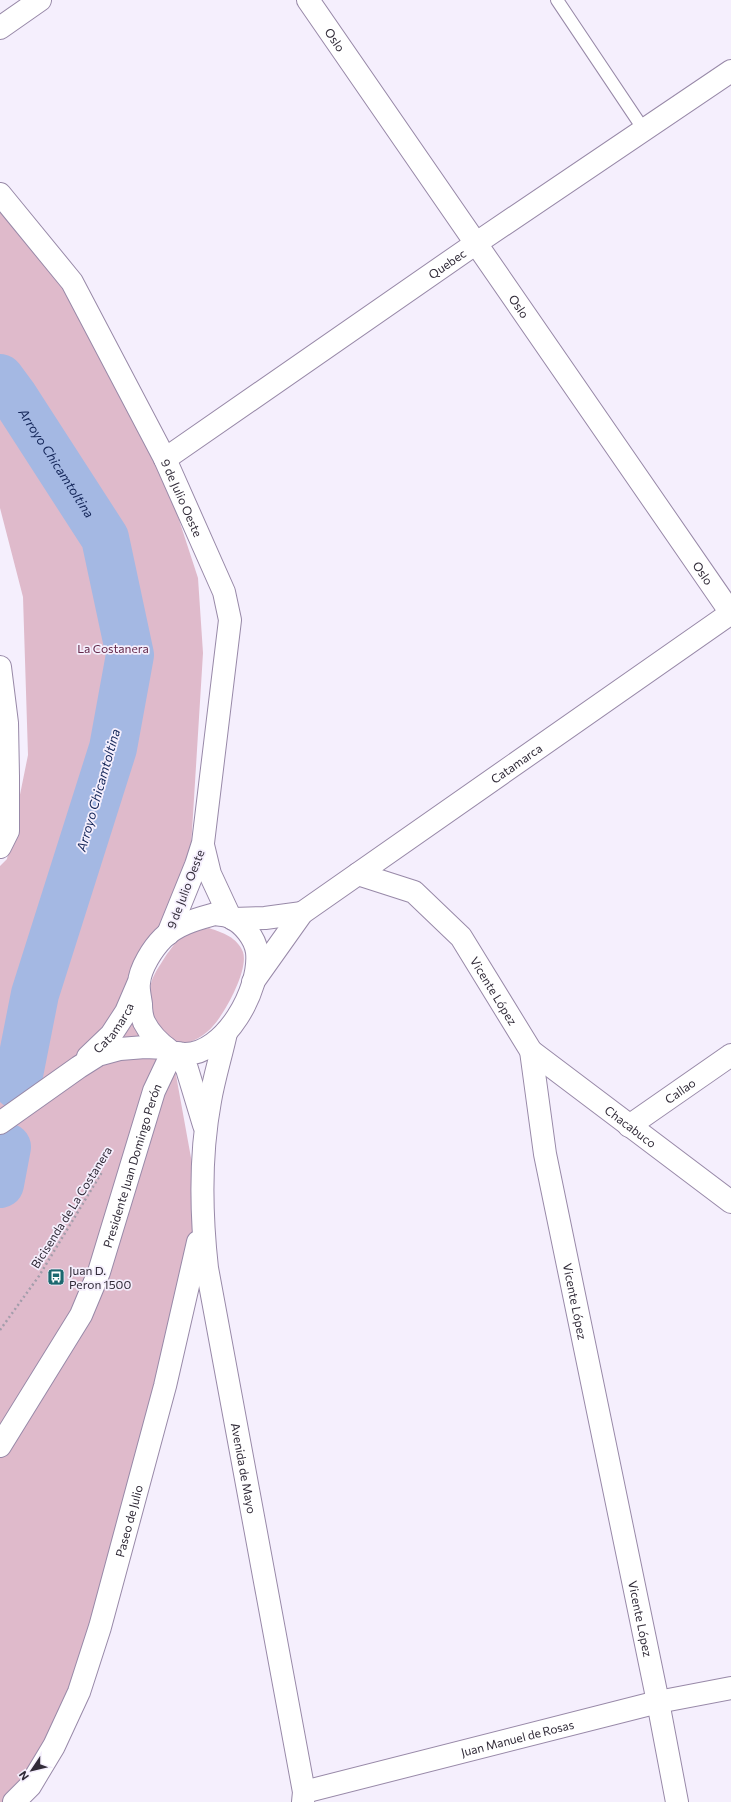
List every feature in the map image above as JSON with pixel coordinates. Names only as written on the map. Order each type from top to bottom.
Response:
[{"type":"street","points":[[0,28],[40,0]]},
{"type":"street","name":"Oslo","points":[[308,0],[731,613]]},
{"type":"street","name":"Quebec","points":[[165,459],[475,244],[731,71]]},
{"type":"street","name":"9 de Julio Oeste","points":[[0,194],[72,282],[165,459],[224,592],[230,620],[203,843],[196,865],[168,934]]},
{"type":"street","name":"Catamarca","points":[[253,982],[302,913],[731,613]]},
{"type":"street","points":[[0,667],[7,723],[8,830],[0,847]]},
{"type":"street","name":"9 de Julio Oeste","points":[[203,843],[210,874],[232,918]]},
{"type":"street","name":"Vicente López","points":[[358,874],[414,892],[461,937],[531,1051],[545,1154],[658,1702],[677,1802]]},
{"type":"street","name":"Catamarca","points":[[232,918],[264,918],[302,913]]},
{"type":"street","points":[[215,914],[232,918],[250,934],[257,952],[253,982],[245,1006],[226,1033],[205,1050],[193,1054],[172,1051],[155,1038],[143,1020],[138,983],[142,970],[152,951],[168,934],[180,926],[215,914]]},
{"type":"street","name":"Catamarca","points":[[78,1067],[111,1035],[126,1012],[138,983]]},
{"type":"street","name":"Avenida de Mayo","points":[[226,1033],[210,1100],[206,1132],[202,1224],[207,1268],[303,1797]]},
{"type":"street","name":"Catamarca","points":[[0,1122],[78,1067],[98,1055],[120,1049],[145,1047],[172,1051]]},
{"type":"street","name":"Avenida de Mayo","points":[[172,1051],[187,1069],[206,1132]]},
{"type":"street","name":"Presidente Juan Domingo Perón","points":[[0,1446],[81,1315],[99,1272],[154,1091],[172,1051]]},
{"type":"street","name":"Chacabuco","points":[[531,1051],[731,1202]]},
{"type":"street","name":"Callao","points":[[629,1126],[731,1055]]},
{"type":"street","name":"Paseo de Julio","points":[[14,1802],[30,1786],[54,1746],[79,1692],[100,1627],[165,1386],[202,1224]]},
{"type":"street","name":"Juan Manuel de Rosas","points":[[303,1797],[658,1702],[731,1688]]},
{"type":"lane","points":[[557,0],[644,130]]},
{"type":"path","name":"Bicisenda de La Costanera","points":[[0,1330],[39,1276],[104,1170]]},
{"type":"green space","name":"La Costanera","points":[[0,202],[67,282],[168,486],[198,578],[203,653],[191,847],[141,1008],[172,1053],[203,1224],[62,1728],[14,1802],[0,1802],[0,866],[7,859],[28,755],[23,597],[0,508]]},
{"type":"green space","points":[[209,928],[229,936],[237,943],[243,952],[243,969],[235,990],[224,1011],[213,1026],[203,1035],[191,1041],[184,1043],[171,1042],[162,1034],[152,1011],[150,992],[152,980],[167,954],[181,937],[186,933],[195,930]]},
{"type":"waterway","name":"Arroyo Chicamtoltina","points":[[0,378],[14,397],[105,538],[130,655],[113,748],[35,994],[17,1085]]},
{"type":"waterway","name":"Arroyo Chicamtoltina","points":[[0,1184],[7,1147]]},
{"type":"place","name":"Juan D. Peron 1500","points":[[56,1277]]}]
